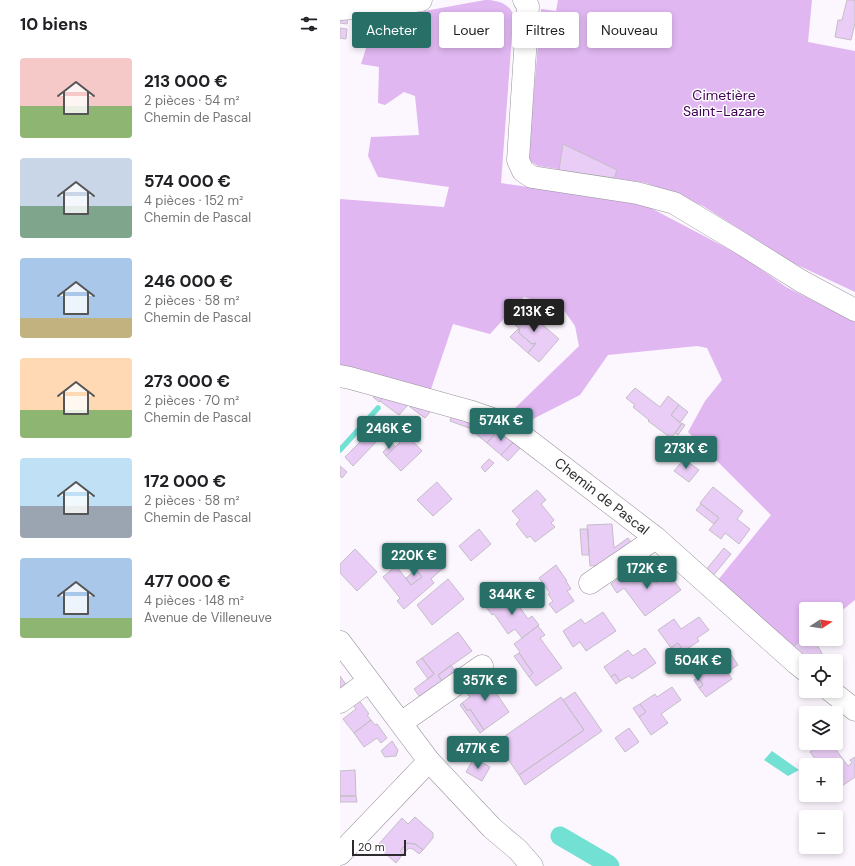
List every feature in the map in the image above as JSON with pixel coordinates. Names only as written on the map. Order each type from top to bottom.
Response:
[{"type":"street","points":[[340,9],[374,7],[421,0]]},
{"type":"street","points":[[524,0],[528,6],[518,160],[523,171],[532,177],[636,193],[674,203],[801,281],[855,310]]},
{"type":"street","name":"Chemin de Pascal","points":[[340,376],[462,409],[507,424],[656,538],[799,666]]},
{"type":"street","points":[[590,584],[656,538]]},
{"type":"street","points":[[340,642],[429,761],[492,828],[518,850],[532,866]]},
{"type":"street","points":[[401,723],[482,666]]},
{"type":"street","points":[[340,702],[369,681]]},
{"type":"street","points":[[840,698],[855,710]]},
{"type":"street","points":[[340,854],[429,761]]},
{"type":"green space","points":[[485,0],[496,1],[504,4],[512,12],[512,35],[501,183],[645,205],[742,256],[786,287],[855,322],[855,600],[843,609],[843,602],[799,602],[799,642],[790,648],[718,580],[771,515],[688,432],[705,401],[722,380],[707,348],[697,346],[608,355],[580,395],[529,421],[513,410],[579,346],[575,326],[563,309],[524,297],[490,334],[453,324],[430,392],[340,368],[340,199],[444,207],[449,187],[378,177],[368,156],[371,137],[419,135],[415,96],[404,92],[385,105],[378,103],[379,67],[361,64],[366,48],[431,48],[431,12],[419,12]]},
{"type":"green space","name":"Cimetière Saint-Lazare","points":[[558,0],[812,0],[808,42],[855,51],[855,292],[791,262],[703,206],[646,183],[538,166],[528,160],[538,48],[579,48],[579,12],[541,12],[541,9],[556,11]]},
{"type":"shaded area","points":[[772,751],[799,770],[788,776],[764,760]]},
{"type":"building","points":[[847,0],[855,0],[855,23],[851,40],[835,37],[838,20],[842,20]]},
{"type":"building","points":[[340,16],[348,17],[347,24],[340,23]]},
{"type":"building","points":[[340,28],[347,29],[346,39],[340,38]]},
{"type":"building","points":[[563,144],[617,170],[614,178],[559,170]]},
{"type":"building","points":[[524,305],[539,317],[537,320],[559,339],[539,362],[528,353],[536,343],[532,344],[519,333],[519,328],[510,321]]},
{"type":"building","points":[[519,328],[519,333],[532,344],[536,343],[528,353],[510,337]]},
{"type":"building","points":[[635,388],[660,407],[668,396],[679,405],[671,415],[682,424],[671,438],[648,421],[649,420],[633,407],[635,405],[626,398]]},
{"type":"building","points":[[378,392],[387,394],[379,402],[373,397]]},
{"type":"building","points":[[387,394],[413,399],[399,415],[380,401]]},
{"type":"building","points":[[416,400],[435,406],[425,418],[410,407]]},
{"type":"building","points":[[679,405],[688,412],[680,423],[671,415]]},
{"type":"building","points":[[453,412],[475,419],[469,428],[450,421]]},
{"type":"building","points":[[475,419],[500,428],[487,443],[469,428]]},
{"type":"building","points":[[682,423],[685,425],[678,435],[675,433]]},
{"type":"building","points":[[500,428],[515,441],[501,455],[487,443]]},
{"type":"building","points":[[407,435],[422,451],[401,471],[386,456]]},
{"type":"building","points":[[371,436],[376,442],[353,466],[345,457],[362,440],[365,442]]},
{"type":"building","points":[[516,439],[523,445],[508,461],[501,455]]},
{"type":"building","points":[[392,443],[395,447],[386,456],[383,452]]},
{"type":"building","points":[[489,459],[494,463],[485,472],[481,467]]},
{"type":"building","points":[[684,459],[699,470],[689,482],[674,471]]},
{"type":"building","points":[[340,466],[347,472],[342,478],[340,476]]},
{"type":"building","points":[[437,482],[452,499],[433,516],[417,500]]},
{"type":"building","points":[[713,487],[743,511],[737,519],[750,529],[739,544],[725,533],[721,539],[709,530],[719,518],[700,503]]},
{"type":"building","points":[[537,490],[546,500],[541,504],[554,520],[551,523],[555,527],[535,542],[530,536],[527,538],[516,524],[520,520],[512,511]]},
{"type":"building","points":[[701,504],[719,518],[714,524],[696,510]]},
{"type":"building","points":[[612,524],[614,548],[628,538],[634,547],[601,565],[590,566],[587,525]]},
{"type":"building","points":[[479,529],[491,544],[471,561],[459,546]]},
{"type":"building","points":[[580,529],[588,529],[589,555],[582,555]]},
{"type":"building","points":[[419,547],[437,569],[441,565],[443,568],[431,579],[434,583],[404,609],[397,601],[400,598],[383,577],[396,566],[411,585],[422,577],[406,558]]},
{"type":"building","points":[[724,548],[731,554],[712,577],[705,571]]},
{"type":"building","points":[[355,549],[377,572],[357,591],[340,573],[340,564]]},
{"type":"building","points":[[556,565],[571,589],[567,591],[574,601],[556,613],[549,604],[553,601],[548,594],[550,593],[539,578]]},
{"type":"building","points":[[633,568],[640,577],[648,571],[656,583],[668,573],[681,590],[645,616],[624,588],[617,593],[611,584]]},
{"type":"building","points":[[416,570],[422,577],[411,585],[406,578]]},
{"type":"building","points":[[448,579],[464,599],[432,625],[417,605]]},
{"type":"building","points":[[508,591],[528,619],[532,616],[539,625],[522,638],[515,629],[508,634],[494,614],[492,615],[486,607]]},
{"type":"building","points":[[603,612],[616,631],[586,651],[580,642],[573,647],[563,631],[581,619],[585,624]]},
{"type":"building","points":[[699,617],[709,630],[697,638],[699,641],[684,651],[678,643],[671,648],[658,630],[674,619],[681,629]]},
{"type":"building","points":[[538,626],[545,635],[540,638],[562,668],[536,686],[529,677],[533,673],[514,644]]},
{"type":"building","points":[[458,632],[472,651],[438,675],[444,684],[422,700],[414,689],[434,674],[422,658]]},
{"type":"building","points":[[799,642],[799,646],[818,646],[822,653],[799,655],[790,648]]},
{"type":"building","points":[[678,643],[684,651],[676,656],[671,648]]},
{"type":"building","points":[[645,648],[656,663],[632,679],[629,676],[620,681],[615,674],[611,677],[604,667],[628,650],[633,656]]},
{"type":"building","points":[[728,650],[738,665],[727,672],[732,679],[706,697],[699,688],[703,685],[698,677],[706,671],[704,667]]},
{"type":"building","points":[[519,653],[533,673],[529,677],[514,656]]},
{"type":"building","points":[[422,658],[434,674],[428,679],[416,662]]},
{"type":"building","points":[[451,665],[455,671],[442,681],[438,675]]},
{"type":"building","points":[[488,672],[494,681],[490,684],[509,712],[484,730],[470,709],[468,711],[462,703],[470,697],[464,690]]},
{"type":"building","points":[[615,674],[620,681],[616,684],[611,677]]},
{"type":"building","points":[[340,676],[350,690],[340,690]]},
{"type":"building","points":[[698,677],[703,685],[699,688],[694,680]]},
{"type":"building","points":[[672,687],[681,700],[661,714],[668,723],[651,735],[639,717],[646,712],[640,704],[655,694],[657,697]]},
{"type":"building","points":[[575,692],[602,731],[525,785],[519,775],[584,730],[563,700]]},
{"type":"building","points":[[561,697],[584,730],[519,775],[498,745],[508,739],[505,736]]},
{"type":"building","points":[[358,699],[369,714],[367,715],[371,720],[354,733],[343,719],[356,709],[352,703]]},
{"type":"building","points":[[462,703],[468,711],[470,709],[484,730],[480,733],[460,705]]},
{"type":"building","points":[[640,704],[646,712],[639,717],[633,708]]},
{"type":"building","points":[[371,720],[375,725],[377,724],[387,738],[381,743],[377,738],[364,747],[354,733]]},
{"type":"building","points":[[629,728],[639,742],[625,752],[615,738]]},
{"type":"building","points":[[392,741],[398,750],[396,756],[385,757],[381,751]]},
{"type":"building","points":[[813,750],[836,750],[842,758],[814,758],[810,752]]},
{"type":"building","points":[[855,757],[855,777],[843,785],[843,759],[848,766],[852,763],[850,760]]},
{"type":"building","points":[[474,758],[490,767],[482,781],[466,772]]},
{"type":"building","points":[[355,770],[356,796],[340,796],[340,771]]},
{"type":"building","points":[[340,796],[356,796],[357,802],[340,802]]},
{"type":"building","points":[[415,817],[433,833],[433,838],[423,850],[415,844],[407,843],[400,851],[403,854],[396,863],[377,846],[402,818],[408,824]]},
{"type":"building","points":[[407,843],[415,844],[423,850],[419,854],[413,849],[409,848],[403,854],[400,851]]},
{"type":"waterway","points":[[340,450],[378,408]]},
{"type":"waterway","points":[[560,836],[610,866]]}]
